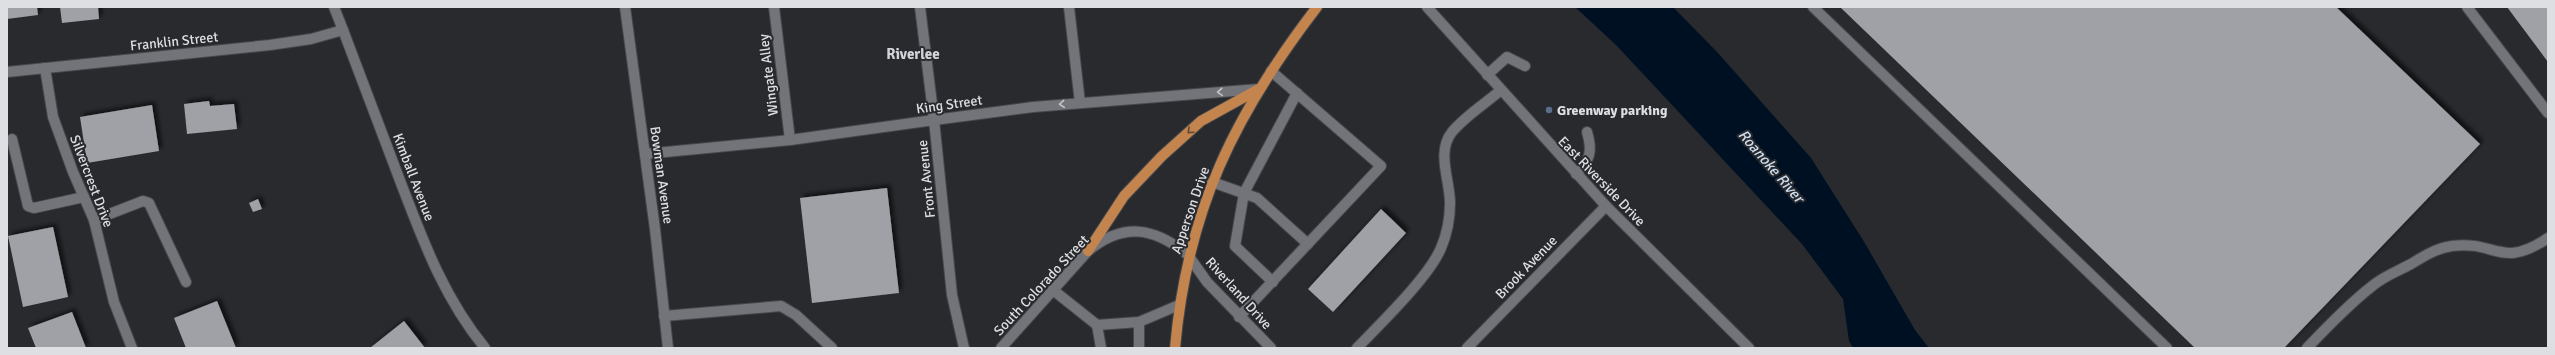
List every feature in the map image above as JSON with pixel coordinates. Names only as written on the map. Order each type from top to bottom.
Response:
[{"type":"main road","points":[[1088,251],[1124,196],[1162,156],[1201,120],[1259,89],[1317,7]]},
{"type":"main road","name":"Apperson Drive","points":[[1175,348],[1179,305],[1188,255],[1212,182],[1235,132],[1259,89]]},
{"type":"street","name":"Kimball Avenue","points":[[334,7],[427,251],[447,295],[466,326],[485,348]]},
{"type":"street","name":"Bowman Avenue","points":[[625,7],[645,154],[668,348]]},
{"type":"street","name":"Wingate Alley","points":[[774,7],[790,140]]},
{"type":"street","name":"Front Avenue","points":[[920,7],[934,120],[952,295],[964,348]]},
{"type":"street","points":[[1069,7],[1080,103]]},
{"type":"street","name":"East Riverside Drive","points":[[1427,7],[1606,206],[1749,348]]},
{"type":"street","points":[[1813,7],[2167,348]]},
{"type":"street","points":[[2467,7],[2548,113]]},
{"type":"street","name":"Franklin Street","points":[[7,72],[270,45],[311,38],[343,30]]},
{"type":"street","points":[[1487,75],[1507,57],[1525,66]]},
{"type":"street","name":"Silvercrest Drive","points":[[46,68],[53,117],[94,220],[114,302],[132,348]]},
{"type":"street","points":[[1239,317],[1381,166],[1271,71]]},
{"type":"street","name":"King Street","points":[[645,154],[790,140],[934,120],[1080,103],[1259,89]]},
{"type":"street","points":[[1357,348],[1429,269],[1441,249],[1448,227],[1450,204],[1444,160],[1446,146],[1452,132],[1501,90]]},
{"type":"street","points":[[1273,282],[1235,246],[1244,193],[1297,92]]},
{"type":"street","points":[[1576,174],[1589,161],[1590,143],[1587,132]]},
{"type":"street","points":[[12,139],[28,206],[34,208],[84,197]]},
{"type":"street","points":[[1212,182],[1257,198],[1308,244]]},
{"type":"street","points":[[94,220],[143,202],[149,204],[186,282]]},
{"type":"street","name":"Brook Avenue","points":[[1467,348],[1606,206]]},
{"type":"street","name":"South Colorado Street","points":[[1001,348],[1088,251],[1101,241],[1113,235],[1143,231],[1159,236],[1176,245],[1188,255]]},
{"type":"street","points":[[2307,348],[2372,286],[2433,251],[2452,246],[2472,246],[2504,254],[2518,254],[2531,249],[2548,238]]},
{"type":"street","name":"Riverland Drive","points":[[1188,255],[1207,282],[1239,317],[1271,348]]},
{"type":"street","points":[[1053,290],[1097,325],[1101,348]]},
{"type":"street","points":[[1097,325],[1139,322],[1179,305]]},
{"type":"street","points":[[664,316],[781,306],[796,315],[832,348]]},
{"type":"street","points":[[1139,322],[1139,348]]},
{"type":"water","name":"Roanoke River","points":[[1575,7],[1673,7],[1718,53],[1811,158],[1863,240],[1915,330],[1929,348],[1853,348],[1849,341],[1843,299],[1802,244],[1616,45]]},
{"type":"building","points":[[7,7],[37,7],[38,15],[7,19]]},
{"type":"building","points":[[60,7],[98,7],[99,19],[62,23]]},
{"type":"building","points":[[1840,7],[2336,7],[2480,144],[2284,348],[2195,348]]},
{"type":"building","points":[[2507,7],[2548,7],[2548,62]]},
{"type":"building","points":[[209,101],[210,106],[234,104],[237,129],[187,134],[184,104]]},
{"type":"building","points":[[152,105],[159,151],[87,163],[80,117]]},
{"type":"building","points":[[887,188],[899,293],[812,303],[800,198]]},
{"type":"building","points":[[258,199],[262,209],[253,212],[249,203]]},
{"type":"building","points":[[1381,209],[1406,233],[1333,312],[1308,289]]},
{"type":"building","points":[[53,227],[68,297],[23,307],[8,236]]},
{"type":"building","points":[[217,301],[236,348],[186,348],[174,318]]},
{"type":"building","points":[[72,312],[86,348],[36,348],[28,328]]},
{"type":"building","points":[[404,321],[425,348],[370,348]]},
{"type":"place","name":"Greenway parking","points":[[1549,110]]},
{"type":"district","name":"Riverlee","points":[[913,54]]}]
